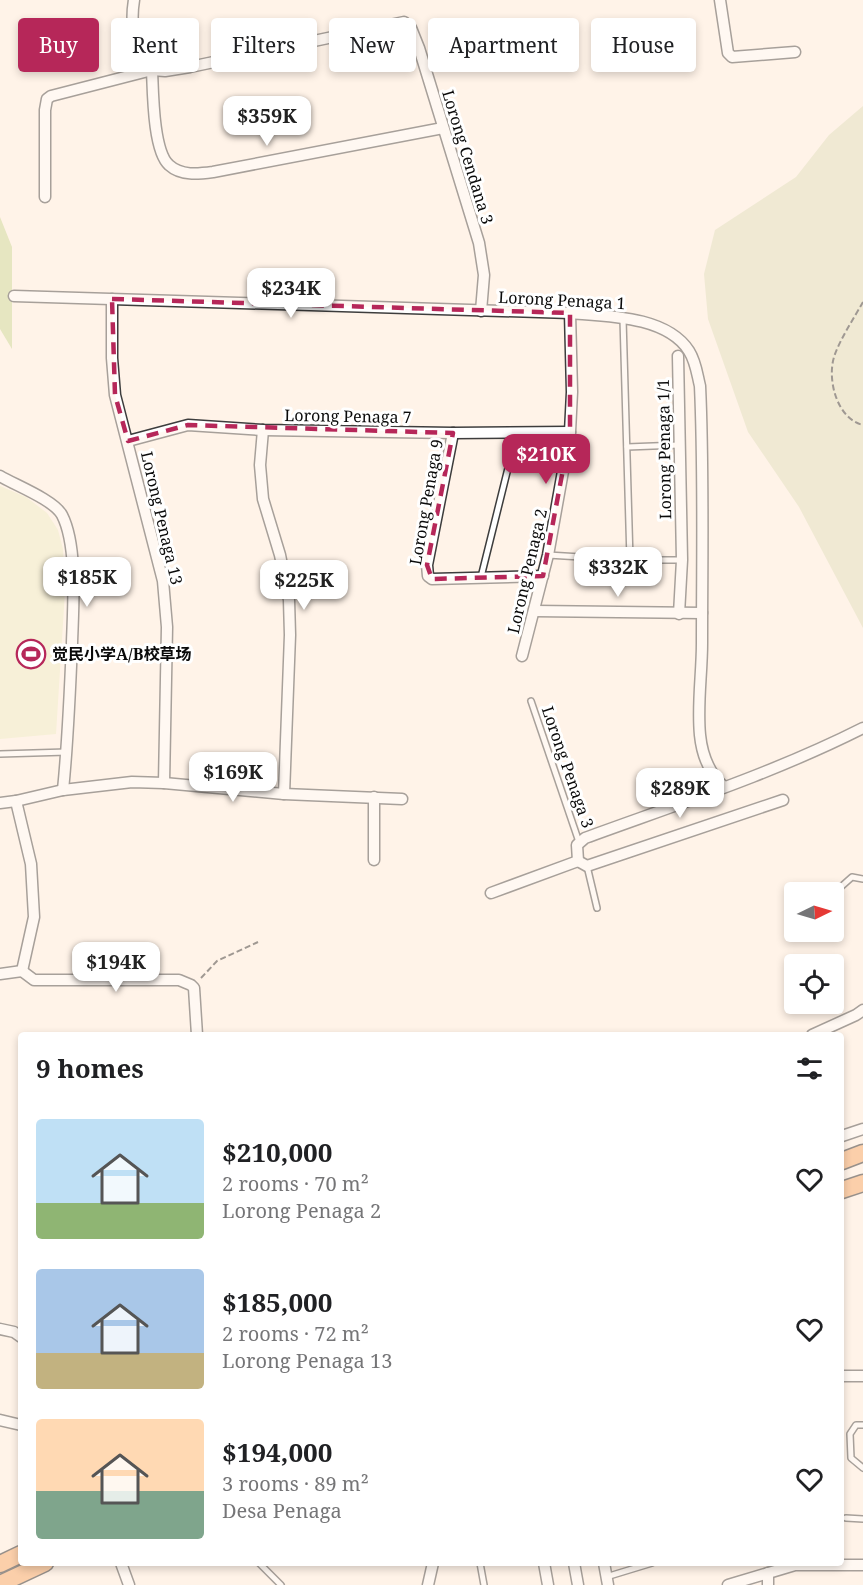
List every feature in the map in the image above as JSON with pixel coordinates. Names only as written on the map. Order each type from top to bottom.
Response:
[{"type":"main road","points":[[844,1160],[863,1153]]},
{"type":"main road","points":[[844,1190],[863,1183]]},
{"type":"main road","points":[[0,1564],[18,1555]]},
{"type":"main road","points":[[0,1584],[39,1566]]},
{"type":"street","points":[[133,18],[134,0]]},
{"type":"street","points":[[720,0],[728,53],[732,57],[795,52]]},
{"type":"street","name":"Lorong Cendana 3","points":[[199,66],[404,22],[411,28],[472,219],[483,261],[484,288],[481,311]]},
{"type":"street","name":"Lorong Cendana 3","points":[[45,197],[47,99],[51,96],[144,72]]},
{"type":"street","points":[[152,72],[157,138],[161,150],[168,164],[193,174],[443,128]]},
{"type":"street","name":"Lorong Penaga 1","points":[[14,296],[570,313],[623,318],[653,325],[674,335],[682,342],[694,361],[700,386],[702,652],[698,706],[700,737],[707,765],[715,779],[724,787]]},
{"type":"street","name":"Lorong Penaga 13","points":[[112,298],[112,358],[115,395],[163,581],[166,627],[164,783]]},
{"type":"street","name":"Lorong Penaga 2","points":[[522,656],[548,555],[570,432],[572,392],[570,313]]},
{"type":"street","name":"Lorong Penaga 1/1","points":[[678,356],[682,560],[679,614]]},
{"type":"street","name":"Lorong Penaga 7","points":[[128,441],[188,425],[262,430],[570,432]]},
{"type":"street","points":[[262,430],[260,465],[263,499],[280,555],[290,600],[284,794]]},
{"type":"street","name":"Lorong Penaga 9","points":[[453,433],[427,565],[428,576],[432,579],[481,579]]},
{"type":"street","points":[[0,476],[52,505],[61,514],[67,531],[72,559],[74,597],[67,752],[63,790]]},
{"type":"street","points":[[481,579],[543,576]]},
{"type":"street","points":[[535,611],[702,613]]},
{"type":"street","points":[[582,863],[576,851],[579,842],[828,746],[863,728]]},
{"type":"street","points":[[0,803],[63,790],[132,782],[284,794],[402,799]]},
{"type":"street","points":[[374,797],[374,860]]},
{"type":"street","points":[[491,893],[783,800]]},
{"type":"street","points":[[16,801],[31,864],[34,917],[22,971]]},
{"type":"street","points":[[0,974],[22,971],[34,980],[179,980],[194,988],[197,1032]]},
{"type":"street","points":[[819,1032],[863,1010]]},
{"type":"street","points":[[844,1135],[863,1129]]},
{"type":"street","points":[[0,1329],[18,1335]]},
{"type":"street","points":[[844,1376],[863,1376]]},
{"type":"street","points":[[0,1420],[18,1424]]},
{"type":"street","points":[[844,1564],[863,1564]]},
{"type":"street","points":[[122,1566],[129,1585]]},
{"type":"street","points":[[427,1585],[432,1566]]},
{"type":"street","points":[[545,1566],[548,1585]]},
{"type":"street","points":[[575,1566],[578,1585]]},
{"type":"street","points":[[604,1566],[607,1581]]},
{"type":"street","points":[[728,1585],[792,1566]]},
{"type":"street","points":[[768,1573],[768,1585]]},
{"type":"lane","points":[[623,318],[630,560]]},
{"type":"lane","points":[[481,579],[517,432]]},
{"type":"lane","points":[[627,447],[679,445]]},
{"type":"lane","points":[[548,555],[630,560],[682,560]]},
{"type":"lane","name":"Lorong Penaga 3","points":[[531,701],[579,842]]},
{"type":"lane","points":[[0,754],[67,752]]},
{"type":"lane","points":[[582,863],[597,908]]},
{"type":"lane","points":[[844,885],[852,878],[863,879]]},
{"type":"lane","points":[[863,1425],[856,1425],[850,1434],[851,1458],[863,1468]]},
{"type":"lane","points":[[846,1518],[863,1519]]},
{"type":"lane","points":[[262,1566],[281,1585]]},
{"type":"lane","points":[[481,1566],[484,1585]]},
{"type":"lane","points":[[607,1581],[644,1566]]},
{"type":"path","points":[[863,302],[834,357],[832,371],[834,389],[839,403],[851,419],[863,425]]},
{"type":"path","points":[[194,988],[204,973],[217,961],[258,942]]},
{"type":"highlighted area","points":[[112,299],[570,313],[570,432],[543,576],[432,579],[427,565],[453,433],[188,425],[128,441],[115,395]]},
{"type":"green space","points":[[863,106],[863,628],[799,507],[748,432],[708,319],[704,274],[715,230],[796,177],[829,135]]},
{"type":"green space","points":[[0,217],[12,247],[12,349],[0,329]]},
{"type":"green space","name":"觉民小学A/B校草场","points":[[0,486],[26,497],[47,513],[58,530],[63,549],[65,591],[56,734],[0,739]]},
{"type":"place","name":"觉民小学A/B校草场","points":[[31,654]]}]
